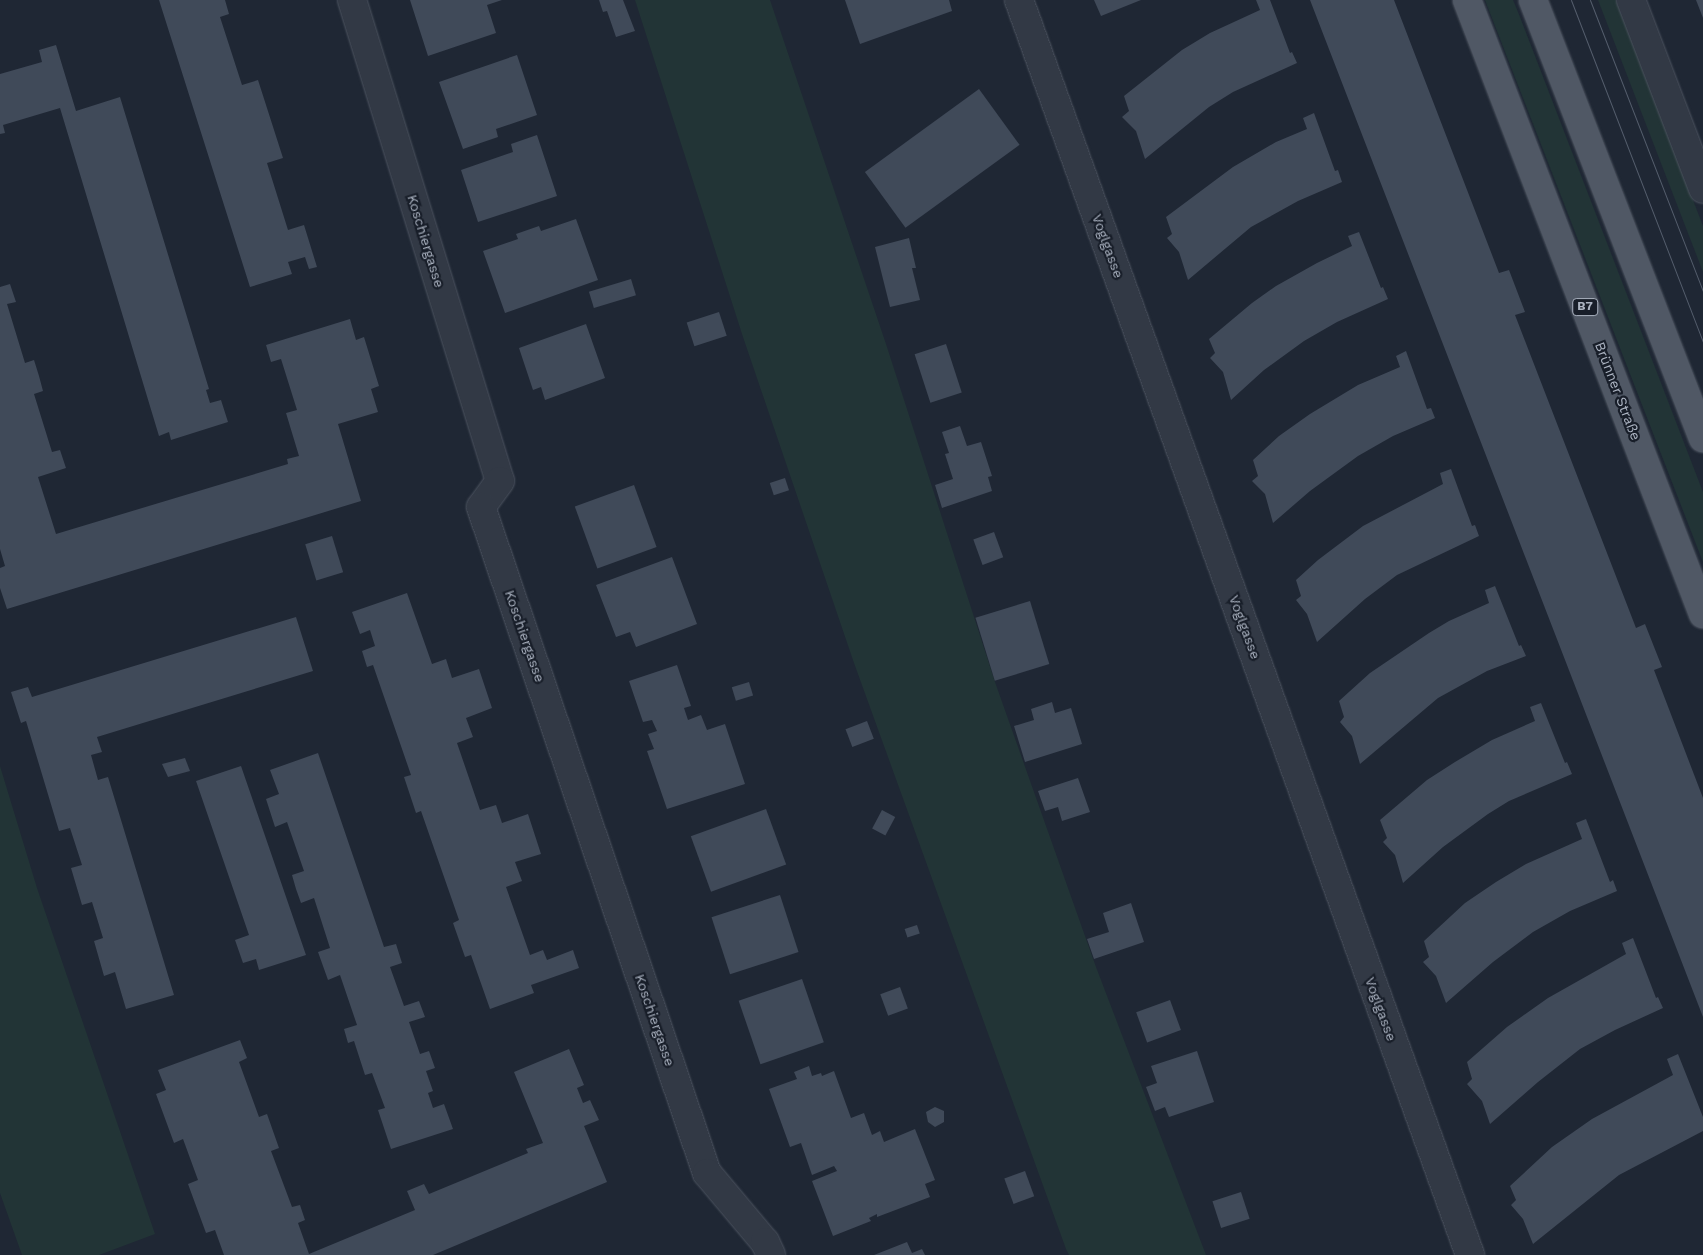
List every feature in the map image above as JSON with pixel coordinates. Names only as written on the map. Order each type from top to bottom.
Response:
[{"type":"main road","name":"Brünner Straße","points":[[1467,0],[1703,614]]},
{"type":"main road","points":[[1533,0],[1703,438]]},
{"type":"street","name":"Koschiergasse","points":[[352,0],[500,482],[481,507],[484,516],[707,1173],[766,1242],[771,1255]]},
{"type":"street","name":"Voglgasse","points":[[1019,0],[1470,1255]]},
{"type":"street","points":[[1631,0],[1703,189]]},
{"type":"shaded area","points":[[635,0],[770,0],[886,344],[995,682],[1096,967],[1206,1255],[1069,1255],[1066,1249],[854,663],[743,337]]},
{"type":"shaded area","points":[[1485,0],[1513,0],[1518,12],[1703,492],[1703,562]]},
{"type":"shaded area","points":[[1598,0],[1616,0],[1703,226],[1703,272]]},
{"type":"shaded area","points":[[0,766],[37,888],[155,1234],[99,1255],[22,1255],[0,1193]]},
{"type":"building","points":[[159,0],[225,0],[229,14],[220,17],[242,85],[258,80],[283,158],[267,163],[288,230],[304,225],[317,267],[309,269],[305,257],[288,262],[292,274],[250,287]]},
{"type":"building","points":[[410,0],[502,0],[487,5],[496,33],[428,56]]},
{"type":"building","points":[[599,0],[623,0],[635,31],[616,37],[607,11],[603,12]]},
{"type":"building","points":[[845,0],[949,0],[952,11],[860,44]]},
{"type":"building","points":[[1094,0],[1141,0],[1101,16]]},
{"type":"building","points":[[1256,0],[1270,0],[1290,53],[1292,52],[1297,63],[1233,92],[1209,107],[1145,159],[1136,131],[1122,117],[1129,111],[1124,96],[1182,50],[1210,33],[1260,10]]},
{"type":"building","points":[[1310,0],[1394,0],[1499,273],[1509,270],[1525,312],[1515,315],[1636,628],[1645,624],[1662,667],[1654,670],[1703,798],[1703,1017]]},
{"type":"building","points":[[1696,0],[1703,0],[1703,18]]},
{"type":"building","points":[[56,45],[76,111],[120,97],[209,389],[206,390],[210,403],[221,400],[228,422],[171,440],[169,432],[159,436],[60,108],[3,125],[5,133],[0,134],[0,74],[42,62],[39,50]]},
{"type":"building","points":[[517,55],[537,115],[496,129],[498,137],[463,149],[439,82]]},
{"type":"building","points":[[979,89],[1020,145],[905,228],[865,172]]},
{"type":"building","points":[[1314,113],[1335,171],[1338,170],[1342,182],[1298,201],[1251,227],[1188,280],[1179,252],[1167,238],[1172,234],[1166,217],[1233,167],[1276,142],[1307,129],[1303,118]]},
{"type":"building","points":[[537,135],[557,196],[478,222],[461,170],[513,152],[511,144]]},
{"type":"building","points":[[576,219],[598,280],[505,313],[483,251],[518,239],[516,234],[539,226],[541,231]]},
{"type":"building","points":[[1359,232],[1381,288],[1383,287],[1388,299],[1337,322],[1304,341],[1264,370],[1231,400],[1223,372],[1210,358],[1215,353],[1209,339],[1252,303],[1276,286],[1352,246],[1348,236]]},
{"type":"building","points":[[909,238],[916,268],[912,268],[920,300],[890,307],[875,247]]},
{"type":"building","points":[[631,279],[636,295],[594,308],[589,292]]},
{"type":"building","points":[[10,284],[16,302],[7,304],[25,363],[34,360],[43,391],[34,394],[52,452],[60,450],[66,468],[38,477],[56,534],[288,464],[287,459],[299,456],[286,413],[297,410],[281,359],[271,362],[266,345],[350,319],[356,340],[364,337],[379,386],[371,389],[378,412],[338,424],[361,501],[7,609],[0,588],[0,568],[5,566],[0,549],[0,287]]},
{"type":"building","points":[[719,312],[727,336],[694,346],[687,323]]},
{"type":"building","points":[[586,324],[605,378],[545,400],[541,387],[533,390],[519,348]]},
{"type":"building","points":[[946,344],[962,393],[930,403],[915,354]]},
{"type":"building","points":[[1406,351],[1427,409],[1431,408],[1435,418],[1393,436],[1358,456],[1310,491],[1273,523],[1265,494],[1252,481],[1258,476],[1253,460],[1279,436],[1310,414],[1358,385],[1400,367],[1396,356]]},
{"type":"building","points":[[960,426],[967,446],[981,442],[992,476],[988,477],[992,491],[942,508],[935,485],[953,479],[945,454],[949,453],[942,432]]},
{"type":"building","points":[[1451,469],[1472,526],[1475,525],[1479,536],[1397,575],[1365,599],[1317,642],[1307,614],[1296,600],[1301,596],[1296,580],[1318,560],[1363,526],[1443,484],[1440,473]]},
{"type":"building","points":[[785,478],[789,490],[774,495],[770,483]]},
{"type":"building","points":[[634,485],[657,547],[597,569],[575,507]]},
{"type":"building","points":[[994,532],[1003,557],[983,565],[973,540]]},
{"type":"building","points":[[332,536],[343,572],[316,581],[305,544]]},
{"type":"building","points":[[672,557],[697,624],[636,647],[630,632],[616,637],[596,585]]},
{"type":"building","points":[[1495,586],[1519,646],[1521,645],[1526,656],[1487,671],[1438,698],[1360,764],[1352,736],[1340,722],[1344,717],[1339,701],[1370,673],[1429,633],[1449,621],[1489,603],[1485,590]]},
{"type":"building","points":[[407,593],[432,664],[446,659],[452,678],[479,669],[492,708],[466,718],[473,737],[457,743],[480,810],[496,805],[502,823],[528,814],[541,854],[515,862],[522,881],[506,887],[530,955],[543,950],[547,960],[573,950],[579,968],[531,985],[534,993],[490,1009],[471,955],[465,957],[453,923],[459,920],[421,811],[416,813],[404,777],[411,775],[373,665],[367,667],[362,651],[375,646],[370,630],[360,634],[352,612]]},
{"type":"building","points":[[1030,601],[1049,664],[995,681],[975,618]]},
{"type":"building","points":[[296,617],[313,671],[97,737],[102,752],[91,755],[98,780],[108,777],[174,995],[126,1009],[115,972],[104,976],[94,941],[103,938],[92,902],[82,905],[71,868],[82,865],[70,828],[59,831],[26,721],[21,723],[11,692],[28,687],[32,697]]},
{"type":"building","points":[[677,665],[691,706],[684,708],[688,720],[701,715],[707,730],[725,724],[745,784],[667,809],[647,751],[654,749],[648,734],[657,731],[652,720],[643,722],[629,681]]},
{"type":"building","points":[[749,682],[753,695],[736,701],[732,687]]},
{"type":"building","points":[[1052,702],[1055,713],[1071,708],[1082,744],[1025,762],[1014,726],[1034,720],[1031,709]]},
{"type":"building","points":[[1541,703],[1565,763],[1567,762],[1572,774],[1509,801],[1488,814],[1443,847],[1403,883],[1395,855],[1383,842],[1387,838],[1380,820],[1427,780],[1455,762],[1492,740],[1535,721],[1530,707]]},
{"type":"building","points":[[867,721],[874,739],[852,747],[846,729]]},
{"type":"building","points":[[318,753],[384,947],[396,944],[402,963],[390,967],[404,1006],[419,1001],[425,1017],[409,1022],[420,1054],[429,1051],[435,1068],[426,1071],[433,1091],[428,1093],[433,1108],[444,1104],[453,1129],[391,1149],[378,1110],[385,1108],[372,1073],[365,1075],[354,1041],[348,1043],[344,1029],[357,1025],[340,975],[328,980],[318,952],[330,948],[314,898],[301,903],[296,889],[292,875],[304,871],[287,822],[275,827],[266,799],[279,794],[270,770]]},
{"type":"building","points":[[185,758],[190,771],[168,777],[162,764]]},
{"type":"building","points":[[241,766],[306,955],[259,970],[256,959],[243,963],[235,940],[249,935],[196,781]]},
{"type":"building","points":[[1078,778],[1090,812],[1062,821],[1058,807],[1045,811],[1038,791]]},
{"type":"building","points":[[766,809],[786,864],[711,892],[691,836]]},
{"type":"building","points":[[882,810],[895,817],[885,836],[872,829]]},
{"type":"building","points":[[1586,819],[1610,882],[1613,880],[1617,891],[1570,911],[1533,932],[1493,962],[1446,1003],[1436,976],[1423,962],[1429,957],[1424,941],[1465,903],[1496,882],[1526,864],[1582,839],[1576,823]]},
{"type":"building","points":[[780,895],[799,952],[730,974],[712,917]]},
{"type":"building","points":[[1131,903],[1144,942],[1094,959],[1087,939],[1109,932],[1103,913]]},
{"type":"building","points":[[917,925],[920,934],[907,938],[905,929]]},
{"type":"building","points":[[1633,938],[1656,998],[1658,997],[1663,1008],[1615,1030],[1580,1049],[1538,1082],[1490,1124],[1482,1101],[1467,1084],[1472,1079],[1467,1062],[1507,1027],[1548,998],[1626,954],[1622,943]]},
{"type":"building","points":[[802,979],[824,1042],[760,1064],[739,1001]]},
{"type":"building","points":[[900,987],[908,1009],[888,1016],[880,994]]},
{"type":"building","points":[[1170,1000],[1181,1030],[1147,1042],[1136,1012]]},
{"type":"building","points":[[240,1040],[247,1058],[239,1062],[259,1117],[267,1114],[279,1148],[271,1151],[292,1207],[300,1205],[305,1220],[298,1223],[309,1254],[415,1210],[407,1191],[424,1184],[429,1194],[528,1153],[526,1149],[543,1143],[514,1072],[569,1049],[584,1085],[577,1088],[583,1103],[590,1100],[599,1120],[584,1126],[607,1182],[433,1255],[224,1255],[215,1230],[206,1233],[188,1184],[198,1180],[183,1139],[174,1143],[156,1094],[166,1090],[158,1070]]},
{"type":"building","points":[[1197,1051],[1214,1102],[1169,1117],[1165,1107],[1155,1111],[1146,1087],[1157,1083],[1151,1066]]},
{"type":"building","points":[[1678,1054],[1703,1117],[1703,1131],[1619,1175],[1533,1244],[1523,1219],[1511,1205],[1516,1200],[1510,1186],[1552,1147],[1592,1119],[1673,1075],[1667,1059]]},
{"type":"building","points":[[809,1066],[812,1076],[821,1073],[822,1076],[834,1071],[851,1118],[864,1113],[872,1135],[880,1131],[884,1142],[915,1129],[935,1180],[925,1184],[930,1197],[877,1217],[877,1214],[869,1218],[871,1221],[833,1236],[812,1181],[837,1171],[834,1166],[812,1175],[801,1143],[790,1147],[769,1089],[797,1079],[794,1072]]},
{"type":"building","points":[[935,1107],[944,1111],[944,1122],[935,1127],[928,1122],[926,1112]]},
{"type":"building","points":[[1025,1171],[1034,1196],[1014,1204],[1004,1179]]},
{"type":"building","points":[[1241,1192],[1250,1219],[1221,1228],[1212,1201]]},
{"type":"building","points":[[907,1242],[912,1253],[922,1249],[925,1255],[874,1255]]},
{"type":"tram line","points":[[1571,0],[1703,342]]},
{"type":"tram line","points":[[1590,0],[1703,292]]}]
